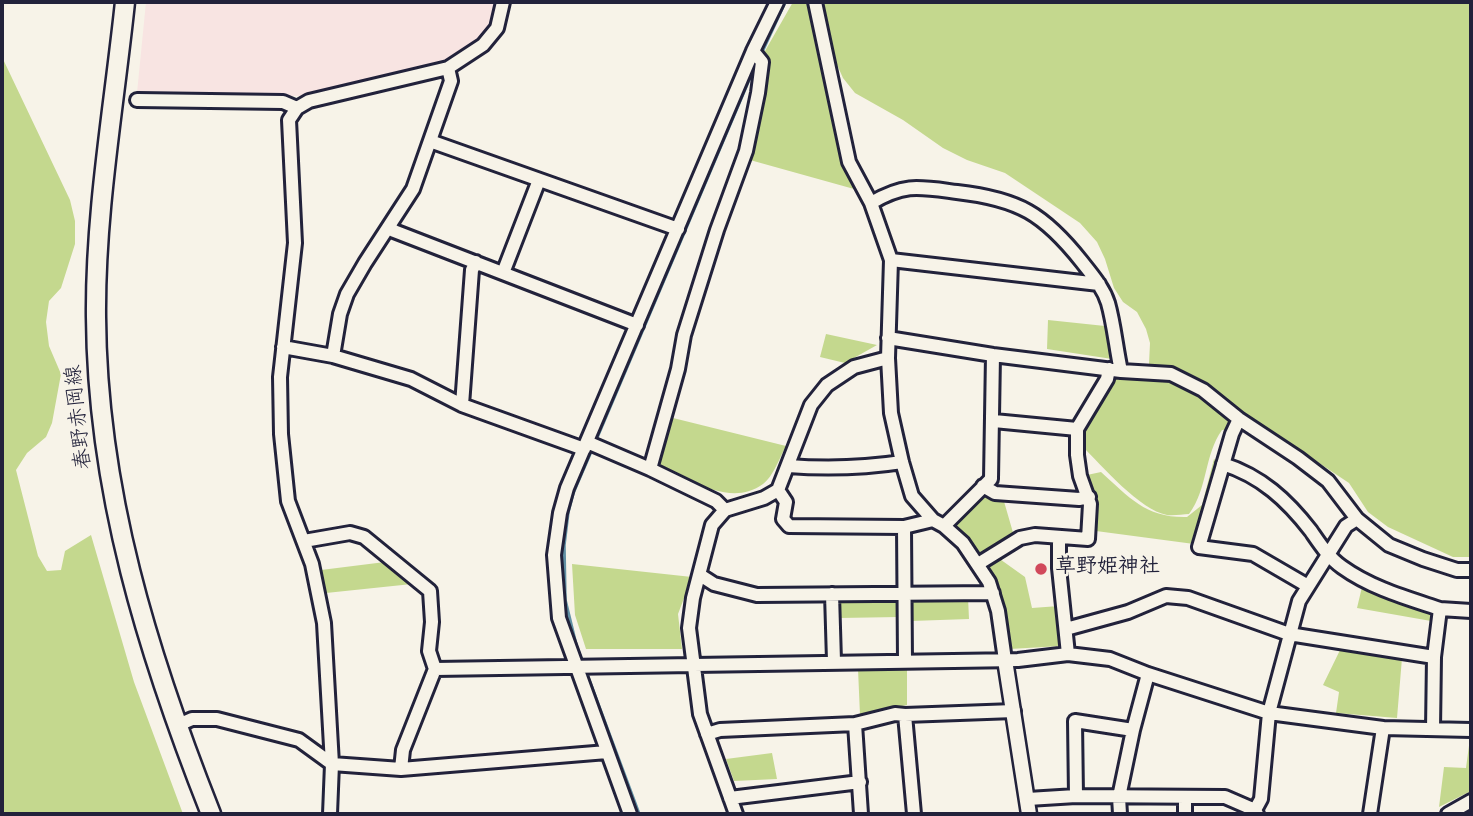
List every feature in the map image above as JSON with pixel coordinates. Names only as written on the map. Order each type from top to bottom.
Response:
[{"type":"main road","name":"春野赤岡線","points":[[125,2],[99,225],[96,318],[102,422],[115,513],[137,601],[176,726],[211,814]]},
{"type":"street","points":[[330,814],[332,764],[324,623],[312,564],[288,501],[281,434],[280,377],[295,243],[289,120],[297,108],[309,101],[447,68],[483,46],[497,27],[503,2]]},
{"type":"street","points":[[630,814],[607,752],[581,666],[559,618],[554,555],[560,513],[567,488],[753,51],[777,2]]},
{"type":"street","points":[[815,2],[844,144],[891,260],[888,338],[891,414],[902,462],[912,496],[963,543],[993,593],[1029,814]]},
{"type":"street","points":[[650,468],[678,369],[684,335],[717,230],[746,151],[762,62],[753,51]]},
{"type":"street","points":[[333,356],[340,314],[347,294],[413,189],[451,81],[447,68]]},
{"type":"street","points":[[138,100],[283,102],[297,108]]},
{"type":"street","points":[[430,141],[678,229]]},
{"type":"street","points":[[502,273],[539,180]]},
{"type":"street","points":[[870,203],[892,191],[915,187],[992,196],[1021,206],[1059,233],[1099,284],[1108,302],[1115,370],[1077,429],[1080,476],[1089,497],[1088,539],[1035,535],[1020,538],[978,564]]},
{"type":"street","points":[[388,227],[637,325]]},
{"type":"street","points":[[891,260],[1099,284]]},
{"type":"street","points":[[462,405],[472,270],[476,262]]},
{"type":"street","points":[[888,338],[993,355],[1171,374],[1203,390],[1239,419],[1328,481],[1357,519],[1389,545],[1457,570],[1471,570]]},
{"type":"street","points":[[283,347],[333,356],[411,379],[462,405],[650,468],[716,501],[725,510]]},
{"type":"street","points":[[778,490],[786,502],[783,519],[789,526],[905,527],[939,523],[991,479],[993,355]]},
{"type":"street","points":[[736,814],[700,714],[689,628],[693,598],[712,525],[725,510],[764,498],[778,490],[811,405],[827,385],[854,367],[888,358]]},
{"type":"street","points":[[1239,419],[1232,434],[1199,547],[1253,554],[1308,586]]},
{"type":"street","points":[[994,421],[1077,429]]},
{"type":"street","points":[[788,466],[862,468],[902,462]]},
{"type":"street","points":[[1223,464],[1268,486],[1292,506],[1340,566],[1366,582],[1440,609],[1471,611]]},
{"type":"street","points":[[983,486],[995,493],[1079,499],[1089,497]]},
{"type":"street","points":[[1028,799],[1076,796],[1225,797],[1256,812],[1261,799],[1269,713],[1299,601],[1346,526],[1357,519]]},
{"type":"street","points":[[905,527],[905,661]]},
{"type":"street","points":[[304,541],[350,533],[364,537],[430,591],[432,622],[429,651],[435,669],[403,750],[401,769]]},
{"type":"street","points":[[1059,537],[1059,568],[1068,654]]},
{"type":"street","points":[[700,575],[714,584],[757,595],[993,593]]},
{"type":"street","points":[[832,594],[834,661]]},
{"type":"street","points":[[1066,629],[1128,612],[1166,596],[1188,598],[1289,634],[1434,657]]},
{"type":"street","points":[[1433,729],[1434,657],[1440,609]]},
{"type":"street","points":[[435,669],[1005,660],[1068,654],[1110,659],[1269,713],[1383,728],[1471,730]]},
{"type":"street","points":[[1119,814],[1119,796],[1148,674]]},
{"type":"street","points":[[707,734],[720,730],[855,724],[895,714],[1014,711]]},
{"type":"street","points":[[905,715],[914,814]]},
{"type":"street","points":[[176,726],[192,719],[217,719],[299,740],[332,764],[401,769],[607,752]]},
{"type":"street","points":[[1076,796],[1075,720],[1133,730]]},
{"type":"street","points":[[855,724],[861,814]]},
{"type":"street","points":[[1370,814],[1383,728]]},
{"type":"street","points":[[730,798],[860,782]]},
{"type":"street","points":[[1185,797],[1185,814]]},
{"type":"street","points":[[1448,814],[1471,801]]},
{"type":"shaded area","points":[[146,2],[497,2],[492,22],[477,41],[446,63],[387,74],[300,96],[137,93]]},
{"type":"green space","points":[[793,2],[807,2],[840,158],[854,189],[750,160],[764,79],[765,51]]},
{"type":"green space","points":[[816,2],[1471,2],[1471,557],[1453,557],[1388,527],[1368,512],[1349,483],[1301,451],[1244,428],[1222,430],[1212,450],[1200,494],[1189,514],[1167,515],[1145,505],[1134,496],[1082,446],[1082,432],[1113,378],[1149,364],[1150,343],[1146,329],[1137,312],[1123,302],[1114,288],[1097,242],[1080,223],[1005,173],[967,160],[943,148],[903,120],[855,93],[843,78],[821,29]]},
{"type":"green space","points":[[2,57],[70,200],[75,221],[75,244],[61,288],[49,301],[46,322],[49,346],[61,374],[52,423],[46,437],[27,453],[16,470],[38,556],[47,571],[61,570],[65,551],[91,535],[134,682],[183,814],[2,814]]},
{"type":"green space","points":[[1048,320],[1105,326],[1112,359],[1047,349]]},
{"type":"green space","points":[[826,334],[877,345],[845,363],[820,357]]},
{"type":"green space","points":[[669,417],[786,446],[773,472],[763,484],[750,491],[722,492],[694,482],[655,462]]},
{"type":"green space","points":[[1214,459],[1223,464],[1194,544],[1096,531],[1097,498],[1087,475],[1101,472],[1130,498],[1149,510],[1187,517],[1202,505]]},
{"type":"green space","points":[[980,496],[1003,498],[1014,536],[982,558],[951,526]]},
{"type":"green space","points":[[997,557],[1025,577],[1032,608],[1059,606],[1061,646],[1010,649],[985,566]]},
{"type":"green space","points":[[385,562],[412,584],[326,593],[321,570]]},
{"type":"green space","points":[[572,564],[692,577],[678,614],[682,649],[586,649],[575,615]]},
{"type":"green space","points":[[1362,587],[1431,612],[1431,621],[1357,608]]},
{"type":"green space","points":[[968,597],[969,619],[911,621],[910,599]]},
{"type":"green space","points":[[898,598],[899,617],[839,618],[839,599]]},
{"type":"green space","points":[[1342,646],[1402,658],[1397,718],[1336,713],[1339,692],[1323,685]]},
{"type":"green space","points":[[907,668],[907,705],[860,715],[858,669]]},
{"type":"green space","points":[[1470,738],[1471,791],[1439,807],[1444,767],[1466,768]]},
{"type":"green space","points":[[772,753],[777,779],[734,781],[726,759]]},
{"type":"waterway","points":[[760,56],[785,2]]},
{"type":"waterway","points":[[595,442],[756,63]]},
{"type":"waterway","points":[[592,449],[568,512],[564,545],[565,600],[576,645],[639,814]]},
{"type":"place","name":"草野姫神社","points":[[1041,569]]}]
